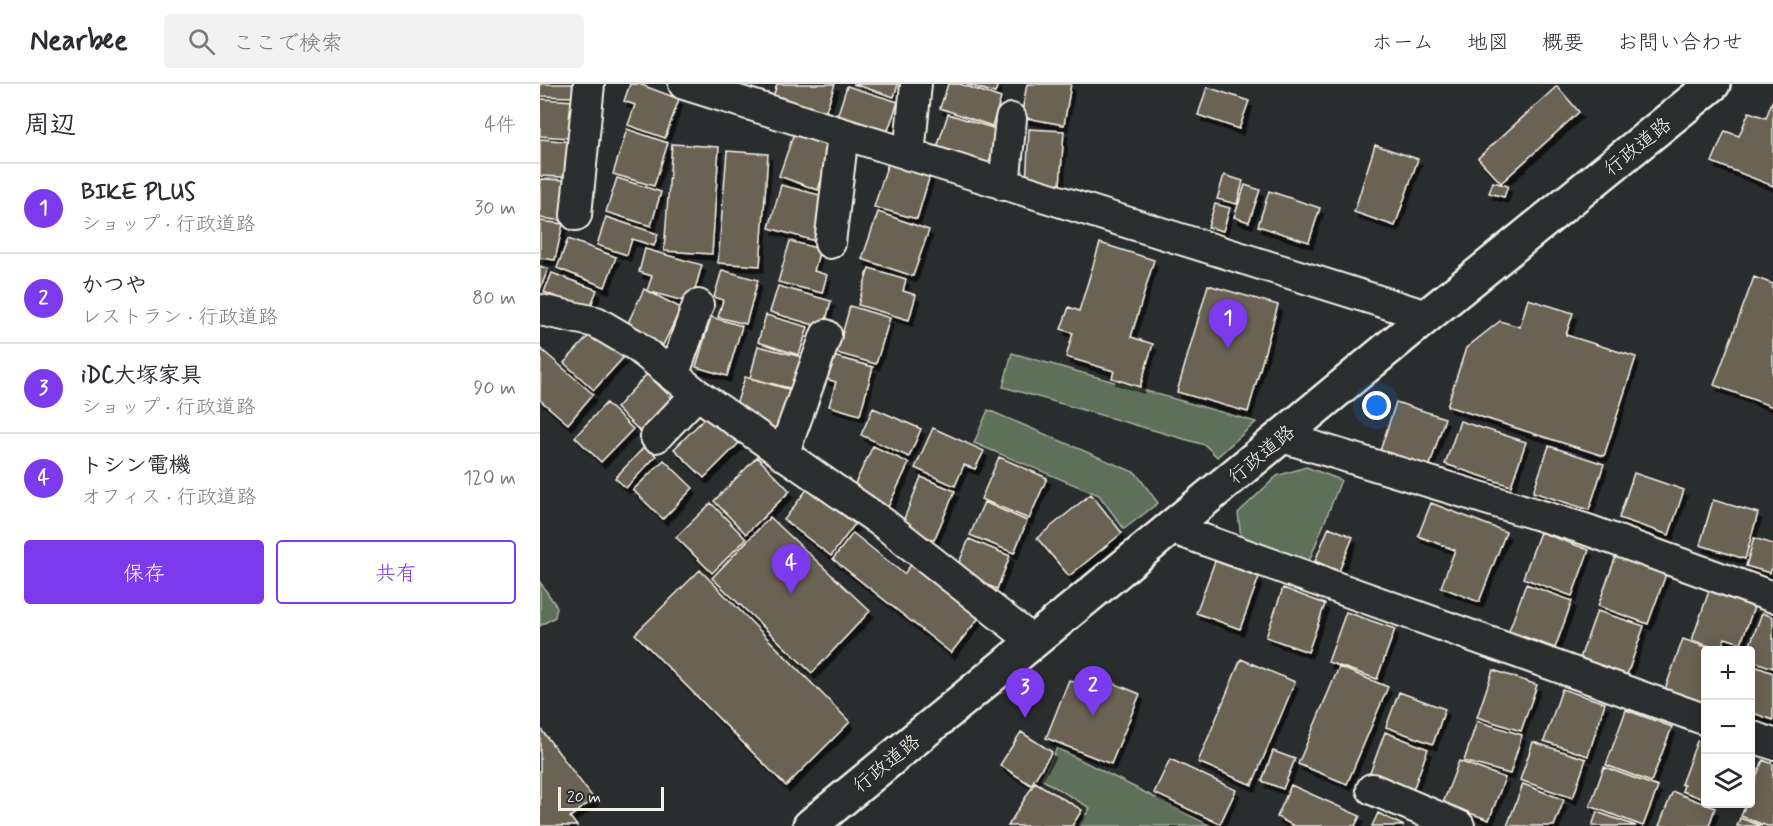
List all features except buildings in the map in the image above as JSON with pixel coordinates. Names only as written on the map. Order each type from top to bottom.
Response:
[{"type":"highway","name":"行政道路","points":[[810,826],[1427,316],[1713,84]]},
{"type":"street","points":[[576,215],[589,84]]},
{"type":"street","points":[[684,84],[752,95],[843,135],[1427,316]]},
{"type":"street","points":[[909,155],[916,84]]},
{"type":"street","points":[[1004,184],[1011,118]]},
{"type":"street","points":[[830,243],[843,135]]},
{"type":"street","points":[[673,376],[698,305]]},
{"type":"street","points":[[540,310],[596,322],[635,345],[697,394],[883,523],[1034,642]]},
{"type":"street","points":[[783,455],[825,335]]},
{"type":"street","points":[[657,437],[697,394]]},
{"type":"street","points":[[1282,437],[1585,529],[1773,597]]},
{"type":"street","points":[[1171,528],[1701,718]]},
{"type":"street","points":[[1755,738],[1773,744]]},
{"type":"street","points":[[1372,789],[1460,826]]},
{"type":"green space","points":[[1012,353],[1256,422],[1217,457],[1205,445],[1003,387]]},
{"type":"green space","points":[[988,410],[1136,473],[1158,503],[1124,529],[1099,495],[974,443]]},
{"type":"green space","points":[[1306,467],[1341,480],[1308,564],[1241,537],[1238,513],[1277,476]]},
{"type":"green space","points":[[540,582],[557,607],[555,617],[540,626]]},
{"type":"green space","points":[[1057,748],[1211,826],[1079,826],[1090,808],[1041,779]]},
{"type":"place","name":"BIKE PLUS","points":[[1228,349]]},
{"type":"place","name":"トシン電機","points":[[791,594]]},
{"type":"place","name":"かつや","points":[[1093,716]]},
{"type":"place","name":"iDC大塚家具","points":[[1025,718]]}]
